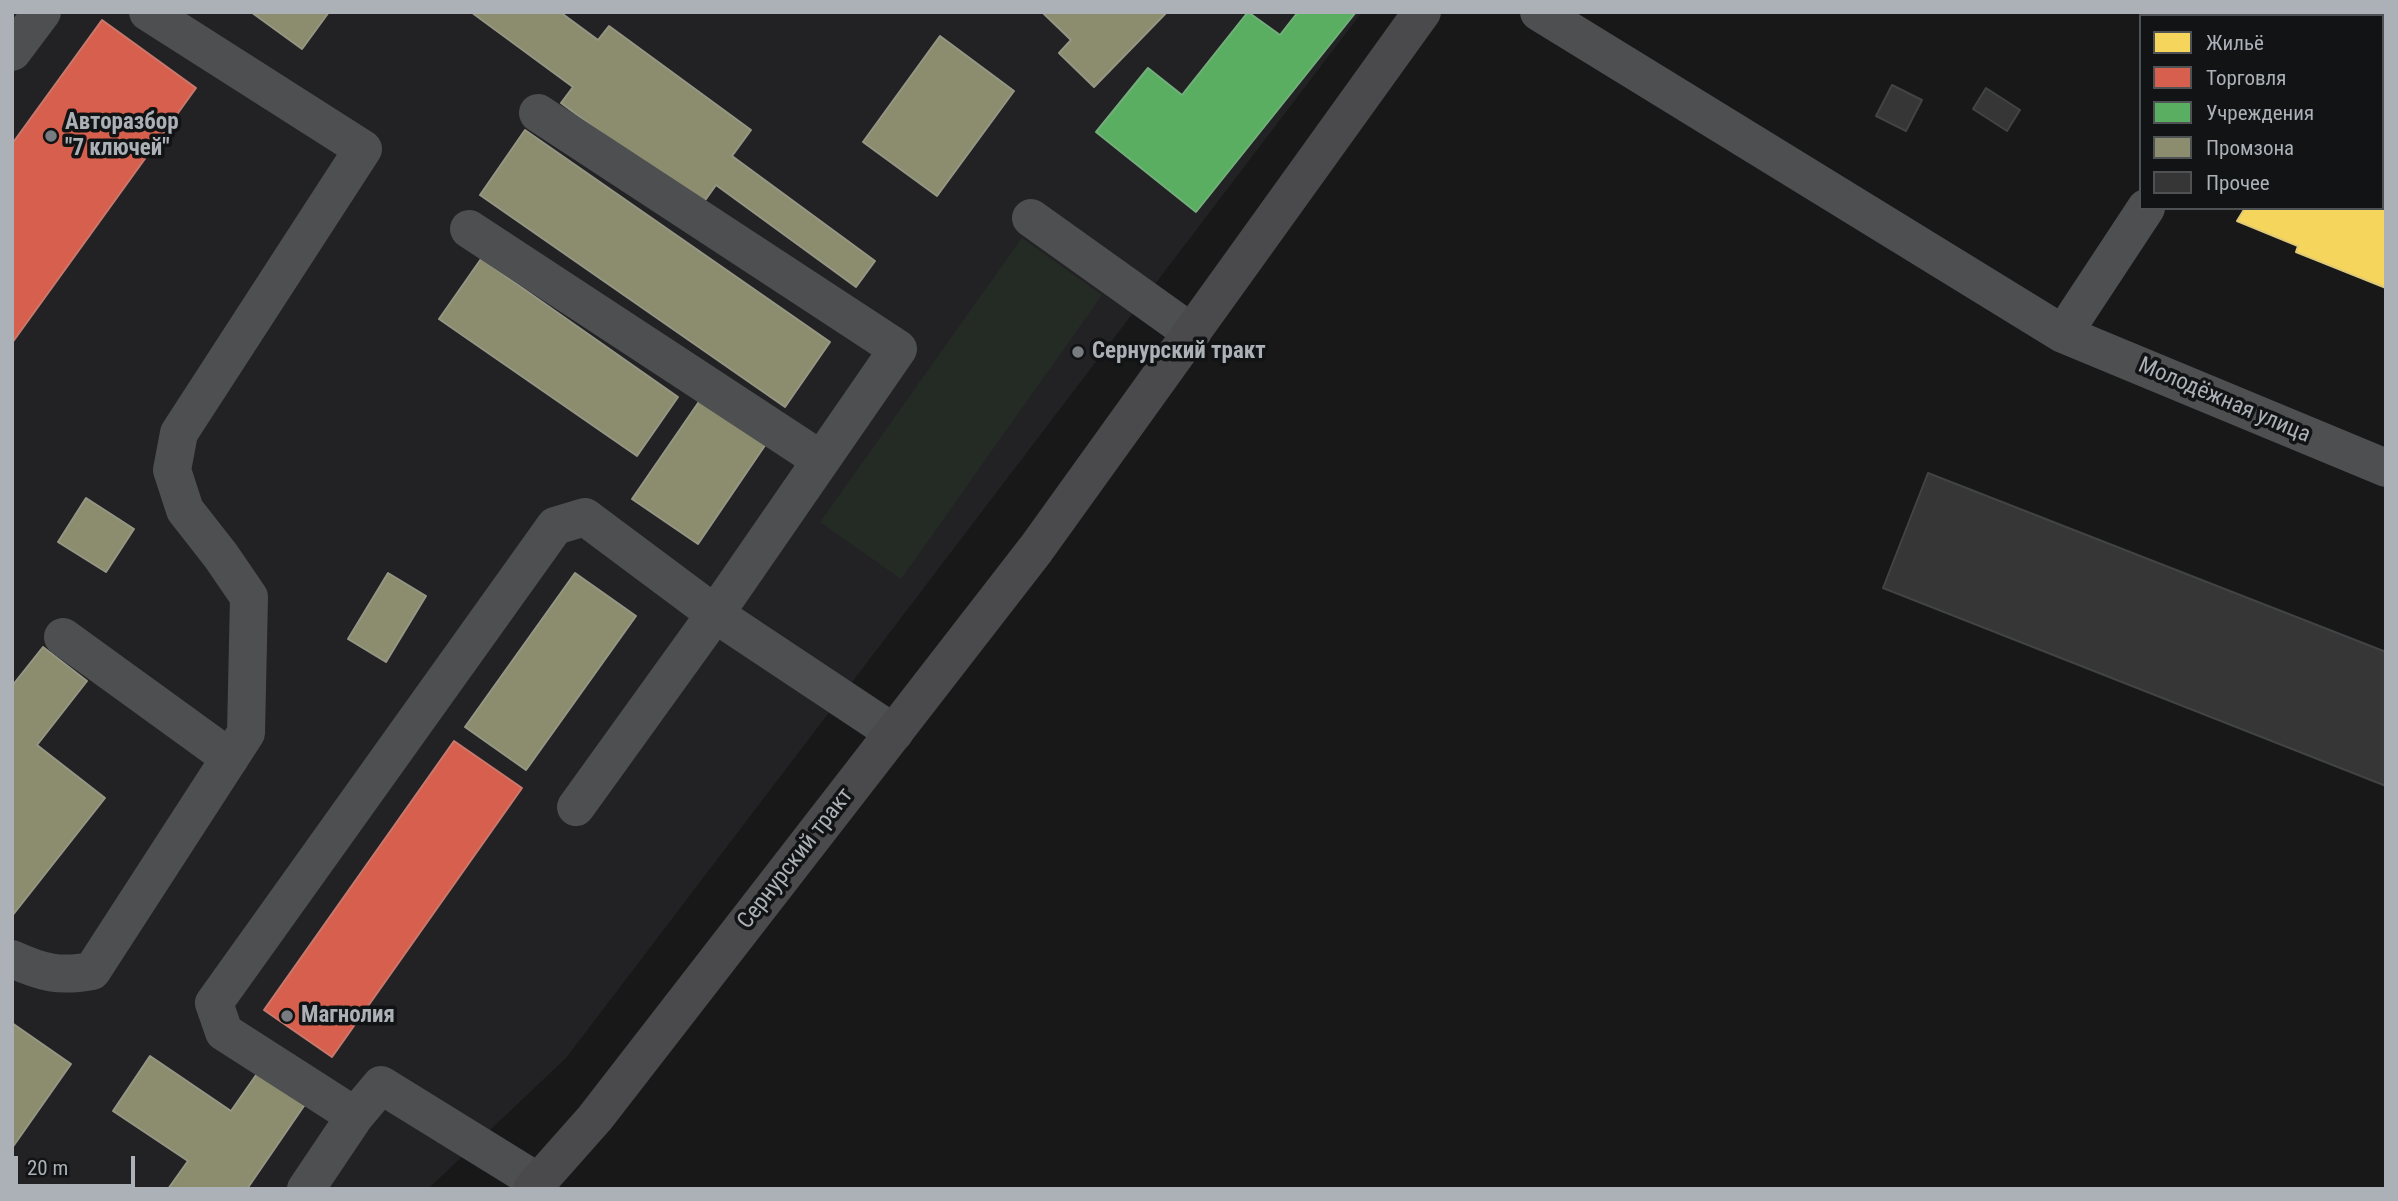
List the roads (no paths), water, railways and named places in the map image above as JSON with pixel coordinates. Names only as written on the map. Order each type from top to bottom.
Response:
[{"type":"main road","name":"Сернурский тракт","points":[[535,1185],[595,1118],[1036,549],[1422,12]]},
{"type":"street","points":[[12,52],[43,12]]},
{"type":"street","points":[[12,959],[38,971],[66,976],[92,971],[246,733],[249,597],[185,510],[172,470],[179,433],[363,149],[148,12]]},
{"type":"street","name":"Молодёжная улица","points":[[1539,12],[2063,334],[2386,468]]},
{"type":"street","points":[[538,113],[898,349],[715,614],[576,807]]},
{"type":"street","points":[[2063,334],[2145,210]]},
{"type":"street","points":[[1031,218],[1192,333]]},
{"type":"street","points":[[469,229],[821,460]]},
{"type":"street","points":[[355,1116],[224,1032],[214,1003],[555,526],[585,517],[715,614],[894,733]]},
{"type":"street","points":[[63,637],[230,758]]},
{"type":"street","points":[[306,1189],[355,1116],[381,1084],[535,1185]]},
{"type":"place","name":"Авторазбор \"7 ключей\"","points":[[51,136]]},
{"type":"place","name":"Сернурский тракт","points":[[1078,352]]},
{"type":"place","name":"Магнолия","points":[[287,1016]]}]
